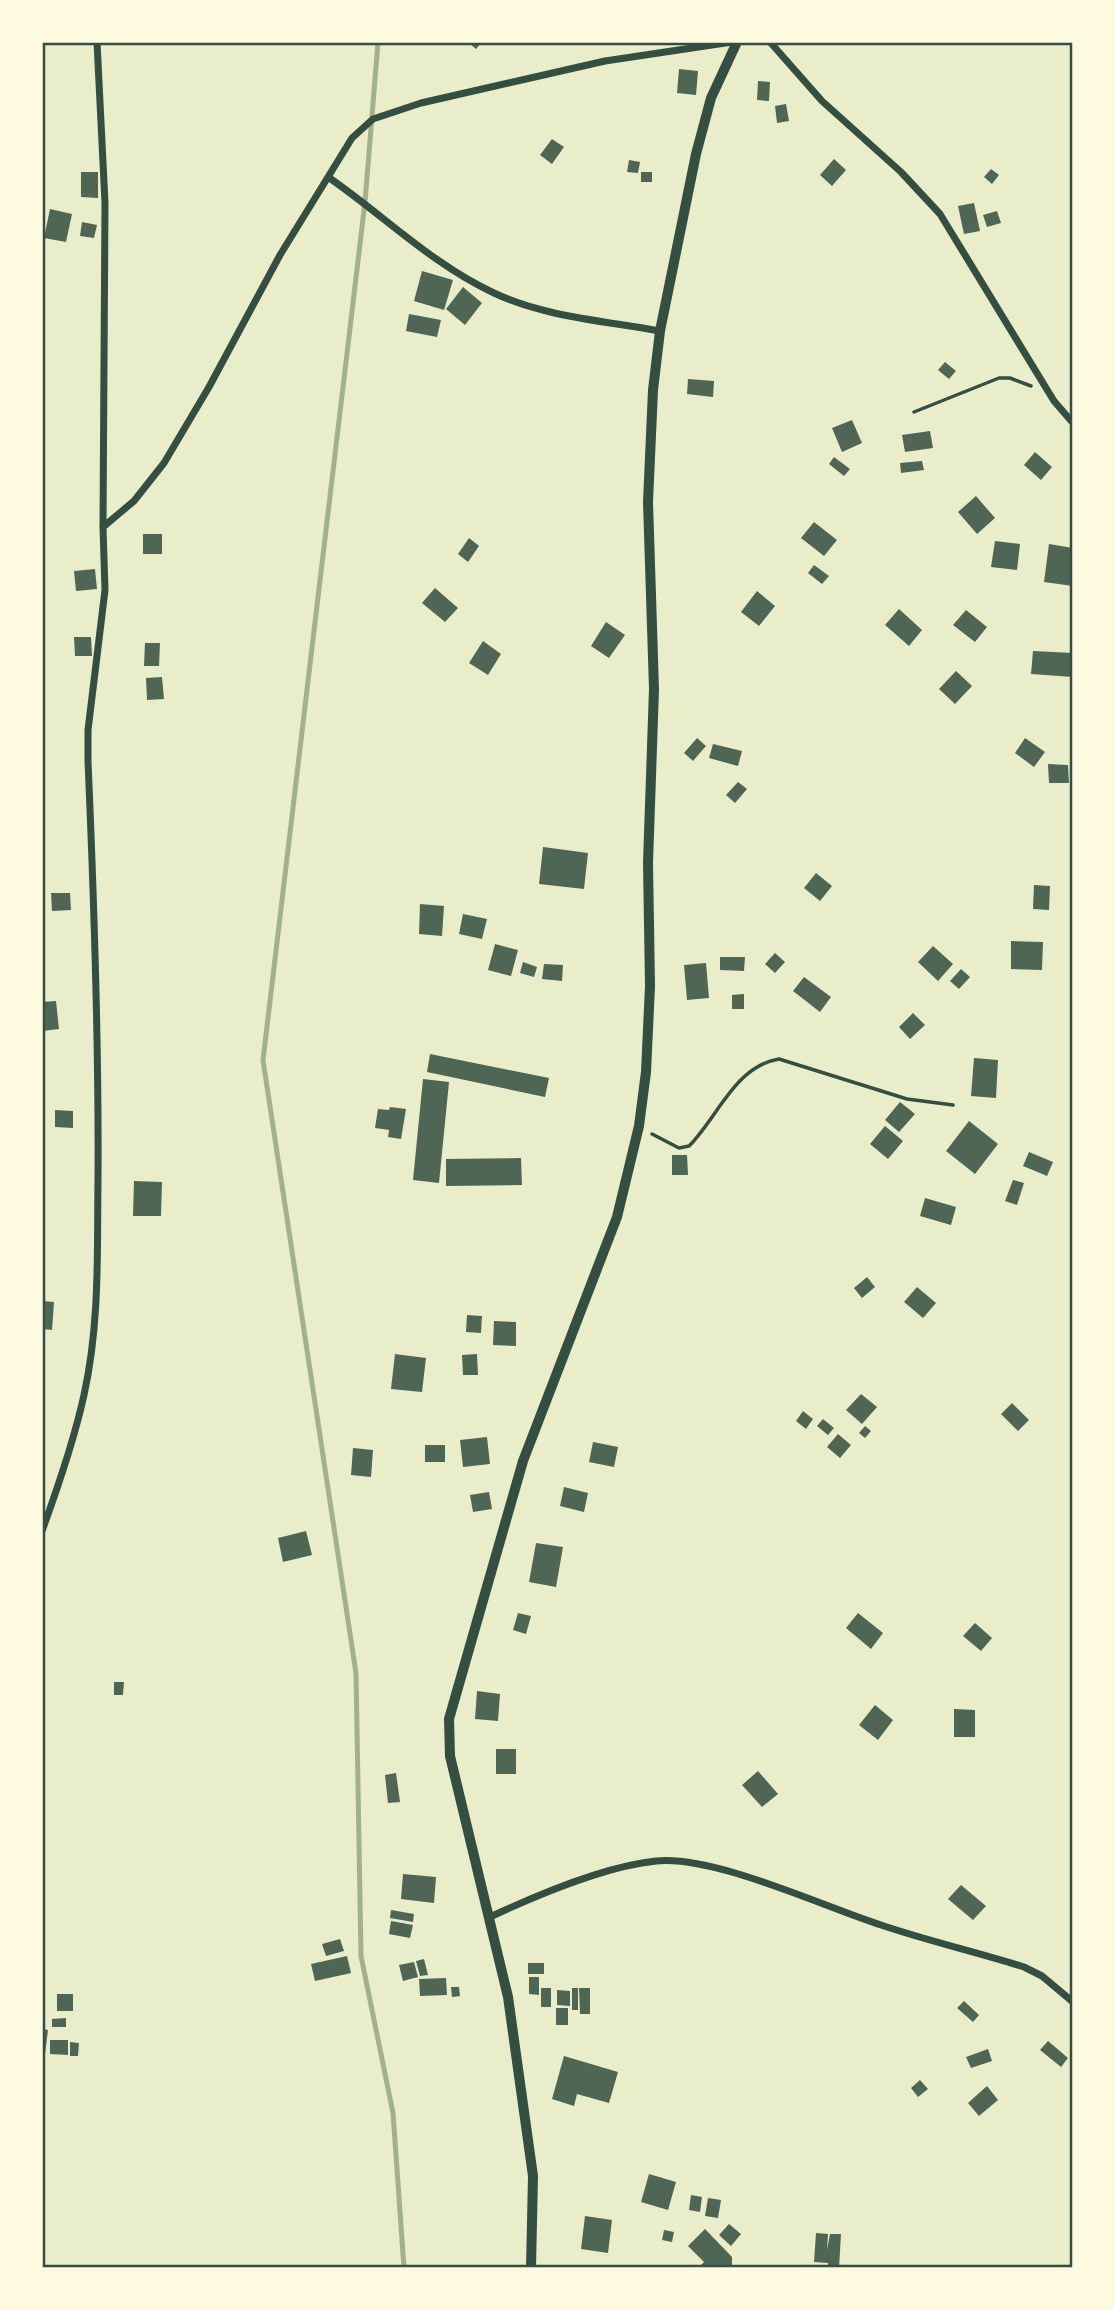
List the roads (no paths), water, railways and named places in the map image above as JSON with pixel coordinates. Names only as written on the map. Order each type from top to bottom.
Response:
[{"type":"street","points":[[42,1531],[61,1479],[84,1395],[97,1289],[99,1100],[88,730],[105,616],[105,203],[97,42]]},
{"type":"street","points":[[103,527],[134,501],[164,463],[209,387],[280,255],[362,127],[393,111],[605,61],[734,42]]},
{"type":"street","points":[[531,2268],[533,2176],[530,2143],[515,2060],[508,1997],[450,1756],[449,1719],[523,1461],[617,1217],[639,1126],[646,1072],[650,986],[648,863],[654,689],[648,470],[660,331],[704,121],[734,42]]},
{"type":"street","points":[[770,42],[822,102],[901,172],[940,214],[1049,394],[1073,423]]},
{"type":"street","points":[[328,177],[430,252],[494,294],[568,315],[660,331]]},
{"type":"street","points":[[490,1917],[543,1894],[634,1866],[655,1861],[697,1863],[883,1926],[1024,1967],[1042,1976],[1073,2002]]},
{"type":"waterway","points":[[378,42],[365,202],[263,1060],[356,1673],[361,1956],[393,2113],[404,2268]]}]
